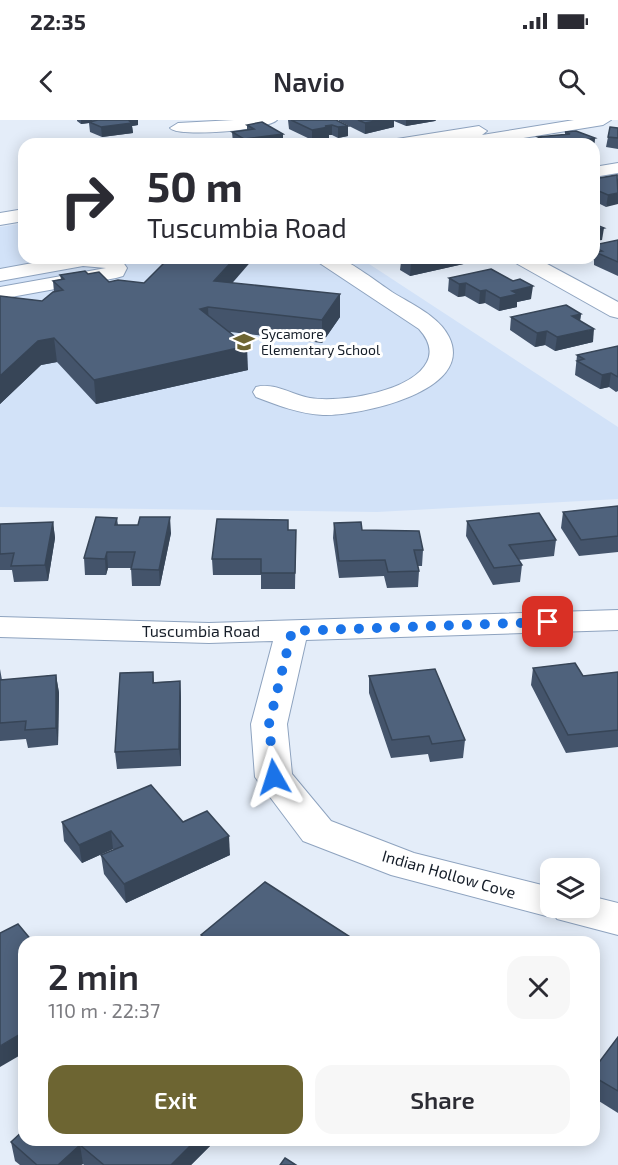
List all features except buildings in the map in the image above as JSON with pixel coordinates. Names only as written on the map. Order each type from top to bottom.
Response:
[{"type":"street","points":[[175,124],[217,127],[270,120]]},
{"type":"street","points":[[434,138],[543,120]]},
{"type":"street","points":[[494,138],[603,120]]},
{"type":"street","points":[[600,171],[618,168]]},
{"type":"street","points":[[0,208],[18,205]]},
{"type":"street","points":[[0,219],[18,216]]},
{"type":"street","points":[[0,275],[61,264]]},
{"type":"street","points":[[0,293],[116,272],[115,264]]},
{"type":"street","points":[[265,392],[296,404],[325,407],[351,405],[393,395],[413,386],[432,374],[440,361],[442,351],[439,338],[427,324],[334,264]]},
{"type":"street","points":[[532,264],[618,311]]},
{"type":"street","name":"Tuscumbia Road","points":[[0,627],[208,633],[618,620]]},
{"type":"street","name":"Indian Hollow Cove","points":[[292,631],[269,724],[274,777],[317,831],[405,865],[540,899]]},
{"type":"street","points":[[600,915],[618,919]]},
{"type":"shaded area","name":"Sycamore Elementary School","points":[[18,224],[18,264],[369,264],[618,427],[618,499],[377,512],[0,507],[0,227]]},
{"type":"place","name":"Sycamore Elementary School","points":[[244,342]]},
{"type":"route","points":[[274,777],[269,724],[292,631],[548,622]]}]
